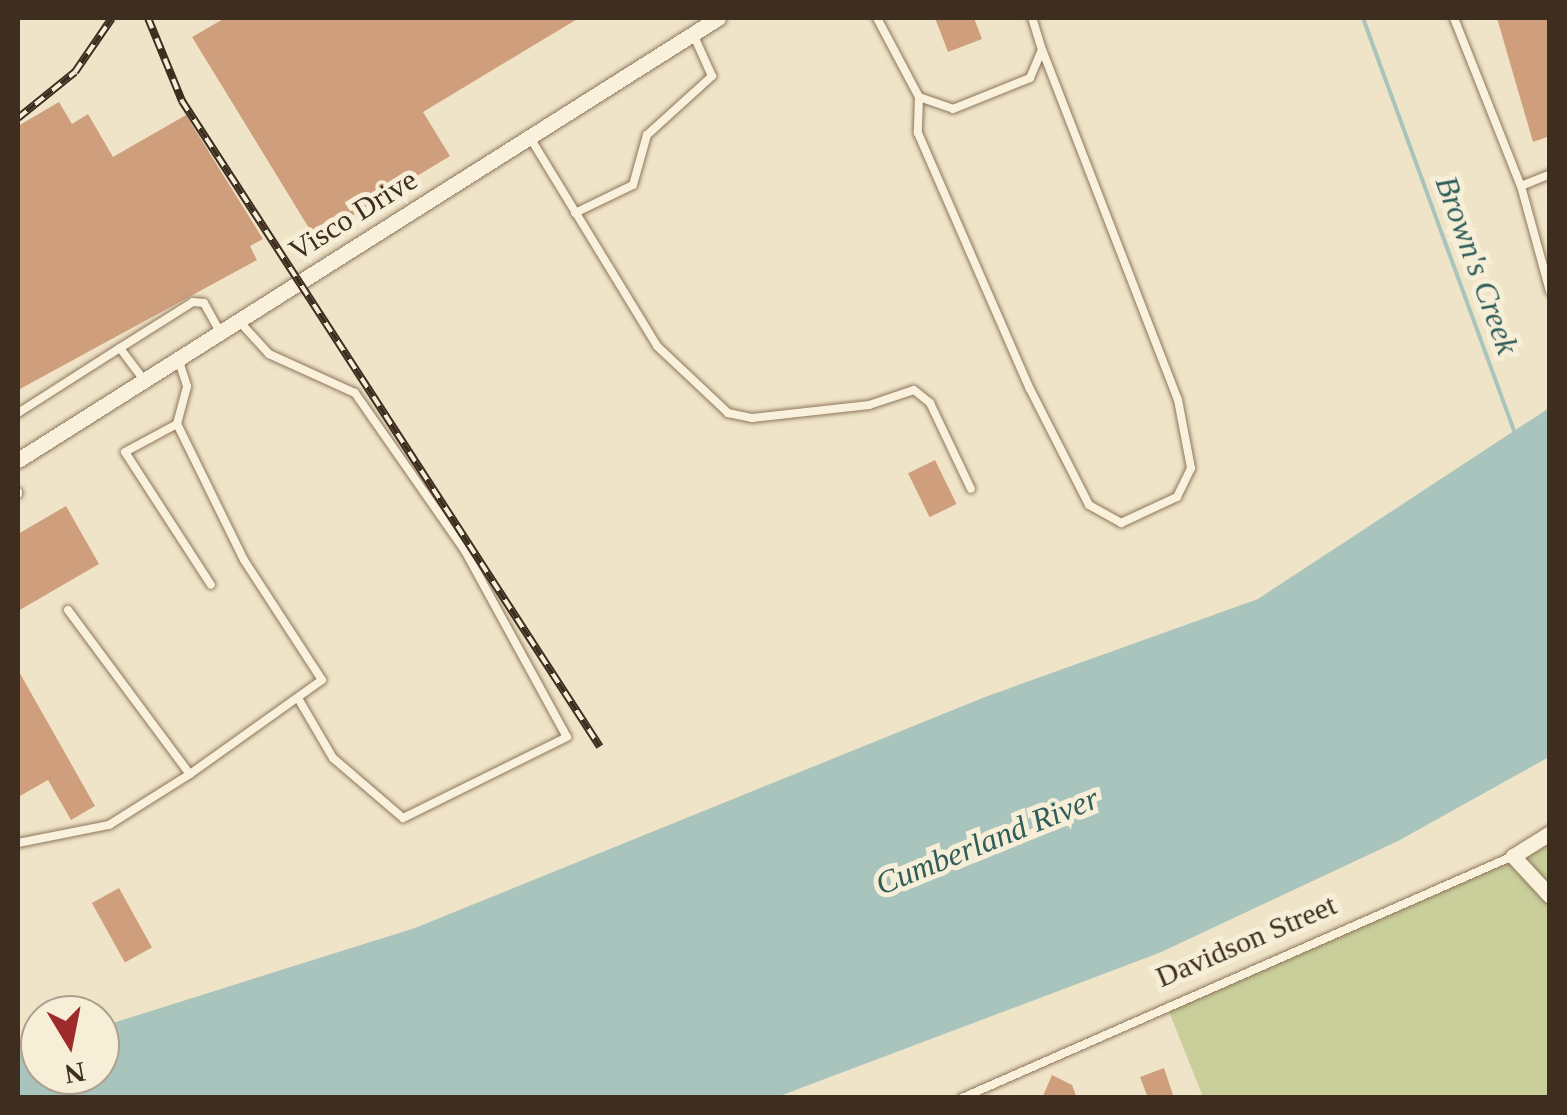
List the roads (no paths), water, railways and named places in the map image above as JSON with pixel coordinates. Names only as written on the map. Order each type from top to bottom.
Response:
[{"type":"street","name":"Visco Drive","points":[[18,460],[718,18]]},
{"type":"street","name":"Davidson Street","points":[[1513,856],[1550,833]]},
{"type":"street","points":[[1513,856],[1550,896]]},
{"type":"lane","points":[[877,18],[919,98],[918,133],[1030,389],[1089,505],[1121,522],[1177,497],[1191,468],[1178,400],[1032,18]]},
{"type":"lane","points":[[1454,18],[1521,186],[1550,291]]},
{"type":"lane","points":[[575,214],[633,185],[647,135],[712,76],[692,33]]},
{"type":"lane","points":[[919,98],[952,109],[1030,78],[1042,50]]},
{"type":"lane","points":[[529,136],[657,346],[728,412],[850,407],[914,390],[930,403],[971,489]]},
{"type":"lane","points":[[1521,186],[1550,174]]},
{"type":"lane","points":[[18,413],[193,302],[204,303],[220,332]]},
{"type":"lane","points":[[238,320],[269,354],[356,392],[464,549],[567,737],[403,818],[333,758],[298,698]]},
{"type":"lane","points":[[120,348],[144,380]]},
{"type":"lane","points":[[18,843],[108,825],[190,774],[322,680],[244,560],[177,424],[187,386],[178,356]]},
{"type":"lane","points":[[177,424],[125,452],[211,586]]},
{"type":"lane","points":[[68,610],[190,774]]},
{"type":"lane","name":"Davidson Street","points":[[962,1098],[1513,856]]},
{"type":"water","name":"Cumberland River","points":[[1549,408],[1549,757],[1398,841],[1159,953],[777,1097],[18,1097],[18,1053],[20,1095],[120,1095],[120,1021],[415,928],[985,697],[1258,599]]},
{"type":"waterway","name":"Brown's Creek","points":[[1363,18],[1516,436]]},
{"type":"railway","points":[[18,118],[75,72],[112,18]]},
{"type":"railway","points":[[148,18],[182,101],[600,747]]}]
